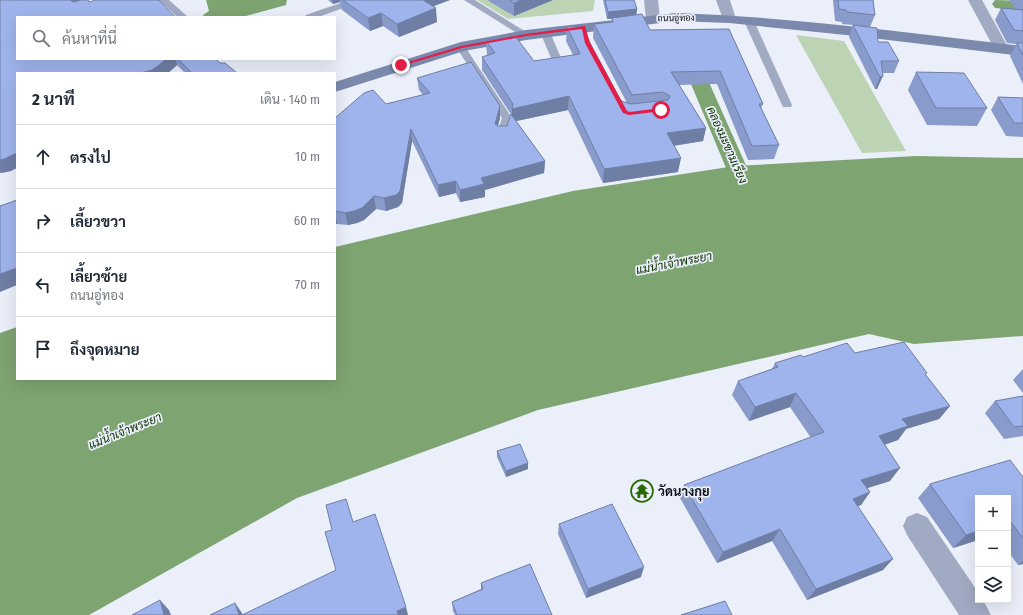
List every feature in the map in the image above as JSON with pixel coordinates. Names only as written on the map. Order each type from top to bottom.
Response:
[{"type":"main road","name":"ถนนอู่ทอง","points":[[336,87],[461,47],[545,32],[585,33],[654,18],[676,17],[729,19],[1000,47],[1023,51]]},
{"type":"street","points":[[651,0],[654,18]]},
{"type":"street","points":[[723,0],[729,19]]},
{"type":"street","points":[[975,0],[1000,47]]},
{"type":"street","points":[[916,526],[972,614]]},
{"type":"lane","points":[[164,0],[182,16]]},
{"type":"lane","points":[[312,16],[358,0]]},
{"type":"lane","points":[[469,0],[526,35]]},
{"type":"lane","points":[[749,21],[787,105]]},
{"type":"lane","points":[[545,32],[560,65]]},
{"type":"lane","points":[[461,47],[507,118],[502,135]]},
{"type":"shaded area","points":[[477,0],[595,0],[593,11],[508,19]]},
{"type":"shaded area","points":[[796,35],[844,41],[906,151],[862,153]]},
{"type":"water","points":[[206,0],[287,0],[286,5],[246,16],[204,16],[209,11]]},
{"type":"water","name":"แม่น้ำเจ้าพระยา","points":[[916,156],[1023,158],[1023,336],[914,344],[869,334],[538,410],[297,498],[89,615],[0,615],[0,333],[16,327],[16,380],[336,380],[336,247],[573,191],[735,166]]},
{"type":"building","points":[[0,0],[70,0],[73,2],[88,0],[89,2],[96,0],[159,0],[174,16],[16,16],[16,60],[165,60],[152,70],[145,72],[16,72],[16,153],[0,160]]},
{"type":"building","points":[[343,0],[423,0],[436,8],[397,24],[381,13],[368,18]]},
{"type":"building","points":[[509,0],[522,0],[514,3]]},
{"type":"building","points":[[605,0],[634,0],[637,9],[608,12]]},
{"type":"building","points":[[838,0],[873,0],[875,15],[847,12],[846,10],[839,9]]},
{"type":"building","points":[[1001,8],[1023,10],[1023,31],[1014,30]]},
{"type":"building","points":[[642,14],[650,30],[729,29],[763,104],[759,104],[779,145],[752,146],[720,71],[671,72],[706,128],[667,133],[681,158],[604,169],[569,96],[512,109],[513,104],[482,57],[495,53],[486,41],[515,36],[534,61],[580,54],[567,27],[581,26],[621,101],[631,104],[668,100],[670,96],[663,92],[632,95],[594,24],[613,22],[612,18]]},
{"type":"building","points":[[853,25],[877,28],[878,42],[888,42],[899,61],[881,61],[883,76],[880,77]]},
{"type":"building","points":[[1017,43],[1023,43],[1023,55]]},
{"type":"building","points":[[179,60],[217,60],[220,63],[225,63],[236,72],[191,72]]},
{"type":"building","points":[[471,62],[500,106],[495,124],[498,126],[507,126],[511,114],[545,161],[481,178],[484,184],[460,190],[456,181],[438,185],[411,129],[400,191],[396,195],[384,198],[374,196],[362,208],[354,211],[345,213],[336,211],[336,117],[364,93],[373,90],[386,104],[430,93],[417,78]]},
{"type":"building","points":[[916,72],[964,73],[987,108],[936,108]]},
{"type":"building","points":[[998,97],[1023,98],[1023,123],[1014,123]]},
{"type":"building","points":[[16,200],[16,268],[0,274],[0,206]]},
{"type":"building","points":[[904,342],[927,373],[925,374],[950,406],[902,419],[908,426],[879,436],[900,468],[861,480],[870,492],[853,499],[893,559],[816,589],[780,529],[723,552],[684,485],[824,432],[796,393],[755,407],[738,381],[778,367],[775,363],[801,355],[803,357],[847,343],[855,353]]},
{"type":"building","points":[[1023,396],[1023,426],[1014,427],[995,401]]},
{"type":"building","points":[[520,444],[528,463],[506,471],[497,451]]},
{"type":"building","points":[[1010,460],[1023,477],[1023,538],[1011,522],[1011,495],[975,495],[975,532],[966,535],[930,484]]},
{"type":"building","points":[[346,499],[353,522],[375,514],[406,607],[397,611],[398,615],[242,615],[336,570],[325,532],[332,530],[326,505]]},
{"type":"building","points":[[612,504],[644,567],[588,589],[559,524]]},
{"type":"building","points":[[530,564],[552,615],[457,615],[452,602],[483,589],[481,583]]},
{"type":"building","points":[[160,600],[164,615],[132,615]]},
{"type":"building","points":[[725,601],[732,615],[681,615]]},
{"type":"building","points":[[235,603],[239,615],[210,615]]},
{"type":"waterway","points":[[1001,4],[1023,6]]},
{"type":"waterway","name":"คลองมะขามเรียง","points":[[688,51],[690,60],[750,199]]},
{"type":"place","name":"วัดนางกุย","points":[[642,491]]},
{"type":"route","points":[[401,65],[461,47],[526,35],[584,27],[588,43],[625,112],[629,113],[661,110]]}]
